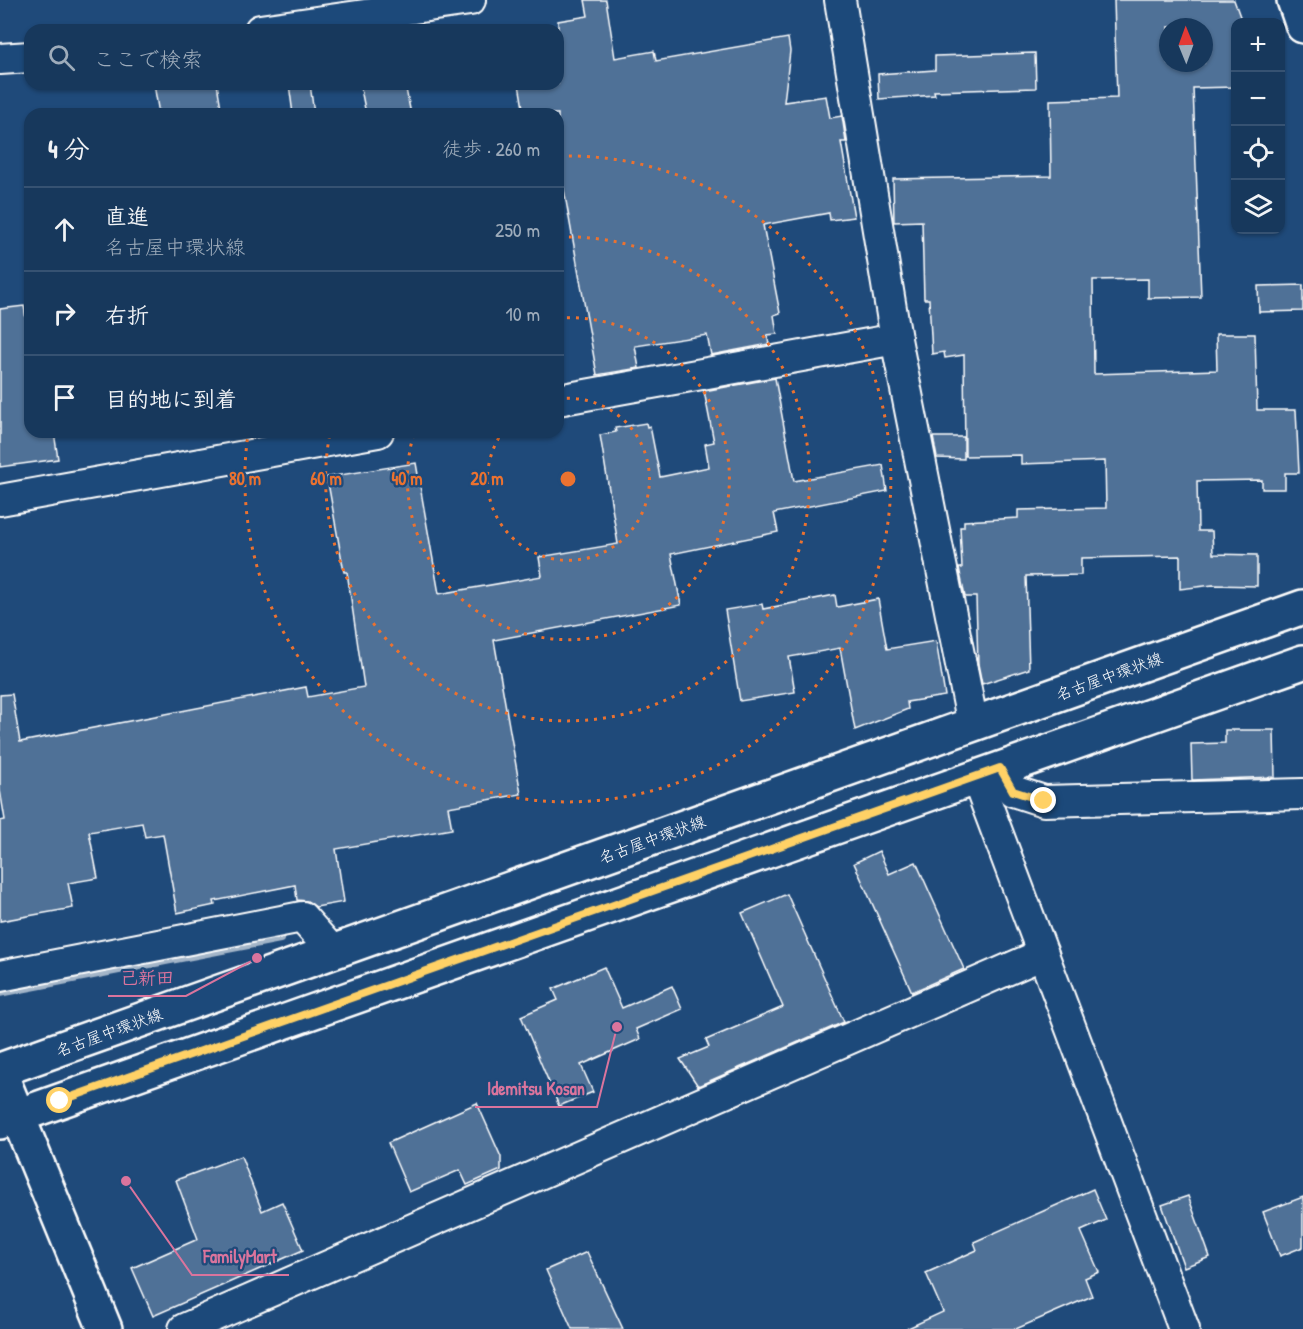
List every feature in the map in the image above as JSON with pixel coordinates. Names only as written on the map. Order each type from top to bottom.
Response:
[{"type":"main road","points":[[1294,0],[1303,26]]},
{"type":"main road","name":"名古屋中環状線","points":[[0,1072],[1303,607]]},
{"type":"main road","points":[[8,1119],[1303,662]]},
{"type":"main road","points":[[0,1072],[8,1119],[105,1329]]},
{"type":"street","points":[[302,24],[470,0]]},
{"type":"street","points":[[840,0],[897,339],[973,725]]},
{"type":"street","points":[[0,59],[24,57]]},
{"type":"street","points":[[564,399],[897,339]]},
{"type":"street","points":[[0,500],[345,438]]},
{"type":"street","points":[[988,772],[1013,791],[1044,801],[1303,794]]},
{"type":"street","points":[[988,772],[1043,954],[1184,1329]]},
{"type":"street","points":[[0,976],[302,917],[333,952]]},
{"type":"street","points":[[184,1329],[1043,954]]},
{"type":"building","points":[[585,0],[606,0],[615,58],[654,51],[656,61],[788,38],[790,51],[784,102],[826,96],[830,118],[842,116],[846,142],[841,142],[854,217],[830,220],[829,213],[763,225],[780,313],[774,315],[777,334],[767,335],[769,344],[711,355],[707,335],[635,346],[639,368],[597,375],[564,190],[564,108],[523,108],[520,90],[564,90],[564,24],[558,24],[558,21],[588,16]]},
{"type":"building","points":[[1114,0],[1234,0],[1241,18],[1231,18],[1231,87],[1193,88],[1201,297],[1148,298],[1148,279],[1093,280],[1094,374],[1217,370],[1216,334],[1255,334],[1257,410],[1296,410],[1299,473],[1285,473],[1285,489],[1262,489],[1262,480],[1197,481],[1198,531],[1212,531],[1213,554],[1257,555],[1257,586],[1213,585],[1180,589],[1180,556],[1081,558],[1081,575],[1026,576],[1029,669],[982,684],[978,664],[976,597],[965,597],[959,568],[962,568],[960,527],[964,527],[964,521],[1018,518],[1018,510],[1106,508],[1105,461],[1021,464],[1021,455],[965,456],[964,355],[945,358],[944,352],[932,354],[929,299],[924,299],[922,221],[894,222],[893,179],[1051,176],[1050,100],[1117,98]]},
{"type":"building","points":[[1035,53],[1036,88],[934,91],[935,95],[879,99],[878,74],[935,70],[935,56]]},
{"type":"building","points":[[155,90],[218,90],[221,108],[158,108]]},
{"type":"building","points":[[290,90],[311,90],[313,108],[292,108]]},
{"type":"building","points":[[361,90],[406,90],[410,108],[365,108]]},
{"type":"building","points":[[1303,285],[1303,311],[1259,312],[1258,286]]},
{"type":"building","points":[[24,306],[24,438],[55,438],[58,459],[0,467],[0,309]]},
{"type":"building","points":[[775,378],[794,481],[883,465],[887,491],[774,513],[778,532],[671,554],[681,605],[494,640],[521,794],[448,807],[452,829],[336,849],[344,902],[316,907],[307,901],[297,900],[295,885],[214,901],[215,905],[177,913],[163,834],[145,837],[142,823],[89,832],[98,878],[68,883],[73,908],[0,921],[0,821],[5,820],[0,790],[0,695],[12,694],[20,742],[306,687],[308,697],[364,687],[347,572],[344,572],[327,477],[416,463],[439,594],[542,576],[539,557],[618,544],[600,435],[616,432],[615,428],[646,423],[647,427],[650,426],[660,477],[709,467],[705,444],[714,442],[704,391]]},
{"type":"building","points":[[933,437],[964,437],[964,459],[937,458]]},
{"type":"building","points":[[835,595],[837,607],[878,599],[887,649],[936,641],[945,696],[907,702],[908,709],[855,730],[840,648],[789,657],[795,692],[740,701],[725,610],[762,604],[763,609]]},
{"type":"building","points":[[1225,730],[1274,730],[1275,777],[1192,780],[1191,744],[1225,743]]},
{"type":"building","points":[[879,851],[889,874],[916,862],[964,969],[912,992],[854,863]]},
{"type":"building","points":[[787,894],[844,1022],[698,1086],[680,1059],[709,1047],[706,1040],[783,1007],[742,913]]},
{"type":"building","points":[[604,967],[622,1008],[672,986],[682,1009],[636,1029],[640,1039],[581,1065],[593,1092],[559,1106],[521,1016],[558,1000],[553,989]]},
{"type":"building","points":[[477,1103],[501,1157],[501,1170],[467,1185],[460,1170],[409,1192],[388,1143]]},
{"type":"building","points":[[241,1156],[262,1211],[282,1202],[303,1250],[153,1316],[132,1268],[198,1239],[176,1180]]},
{"type":"building","points":[[1093,1189],[1106,1220],[1081,1231],[1099,1272],[1085,1278],[1092,1296],[1016,1329],[906,1329],[943,1312],[926,1273],[977,1250],[974,1242]]},
{"type":"building","points":[[1188,1196],[1210,1257],[1184,1267],[1162,1205]]},
{"type":"building","points":[[1303,1197],[1303,1247],[1280,1256],[1263,1212]]},
{"type":"building","points":[[587,1252],[623,1329],[572,1329],[546,1270]]},
{"type":"waterway","points":[[0,993],[280,939]]},
{"type":"place","name":"己新田","points":[[257,958]]},
{"type":"place","name":"Idemitsu Kosan","points":[[617,1027]]},
{"type":"place","name":"FamilyMart","points":[[126,1181]]},
{"type":"route","points":[[60,1101],[1000,768],[1013,791],[1044,801]]}]
